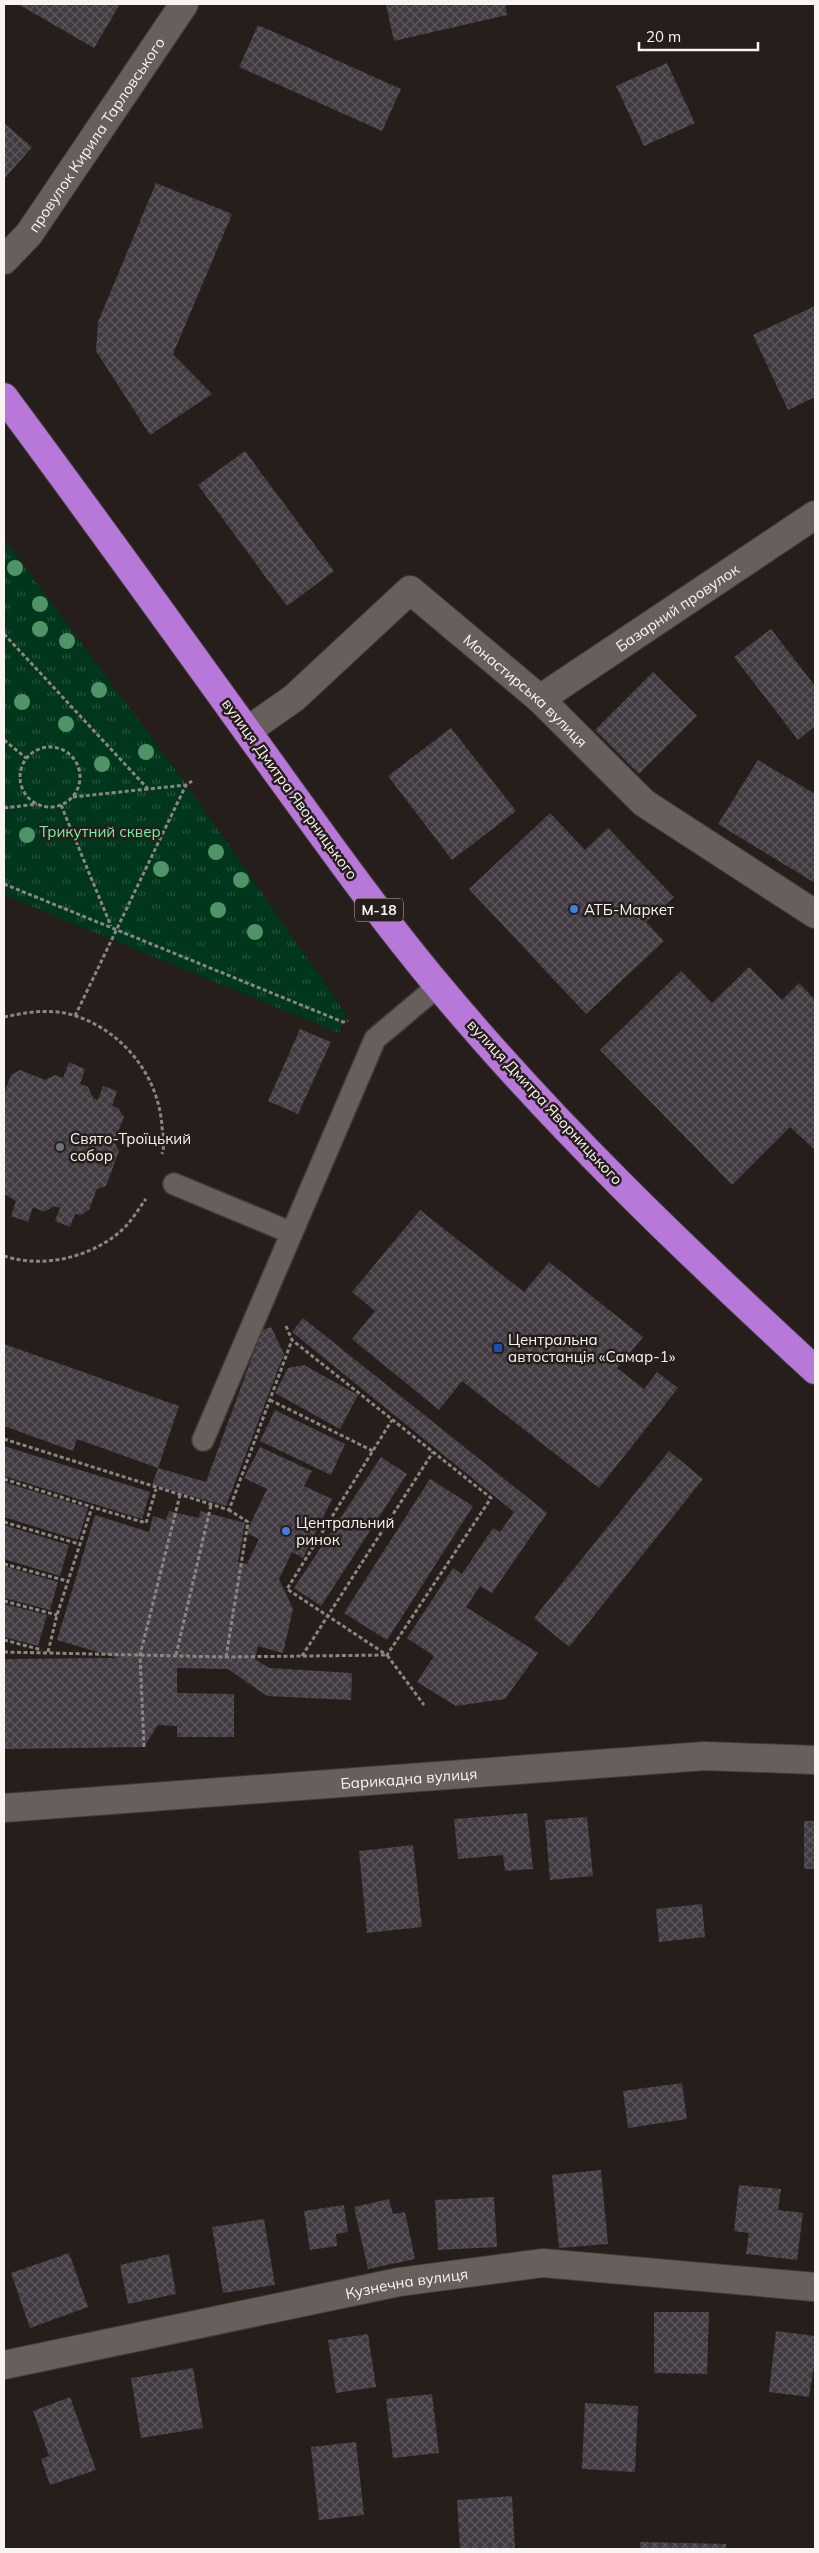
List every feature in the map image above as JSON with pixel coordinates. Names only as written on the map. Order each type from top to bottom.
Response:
[{"type":"highway","name":"вулиця Дмитра Яворницького","points":[[4,397],[333,850],[438,986],[533,1094],[700,1263],[815,1370]]},
{"type":"street","name":"провулок Кирила Тарловського","points":[[4,260],[28,234],[184,4]]},
{"type":"street","name":"Базарний провулок","points":[[540,699],[815,515]]},
{"type":"street","name":"Монастирська вулиця","points":[[247,731],[294,698],[410,590],[540,699],[644,804],[815,914]]},
{"type":"street","name":"Барикадна вулиця","points":[[4,1808],[706,1756],[815,1760]]},
{"type":"street","name":"Кузнечна вулиця","points":[[4,2366],[398,2282],[543,2263],[815,2287]]},
{"type":"lane","points":[[203,1440],[374,1039],[438,986]]},
{"type":"lane","points":[[174,1184],[292,1233]]},
{"type":"path","points":[[4,634],[148,789]]},
{"type":"path","points":[[4,740],[26,758]]},
{"type":"path","points":[[44,748],[55,748],[65,752],[77,767],[79,777],[78,788],[72,797],[61,804],[48,807],[30,800],[21,784],[20,775],[26,758],[44,748]]},
{"type":"path","points":[[72,797],[186,785],[192,781]]},
{"type":"path","points":[[75,1016],[186,785]]},
{"type":"path","points":[[4,808],[37,804]]},
{"type":"path","points":[[61,804],[112,927]]},
{"type":"path","points":[[4,884],[343,1022],[352,1020]]},
{"type":"path","points":[[4,1016],[32,1010],[75,1016],[114,1036],[144,1068],[161,1107],[164,1150],[162,1156]]},
{"type":"path","points":[[4,1256],[16,1260],[55,1261],[93,1250],[125,1227],[151,1192]]},
{"type":"path","points":[[285,1323],[292,1340],[491,1498],[387,1654]]},
{"type":"path","points":[[270,1400],[372,1451]]},
{"type":"path","points":[[392,1420],[287,1589],[387,1654],[424,1705]]},
{"type":"path","points":[[302,1656],[433,1452]]},
{"type":"path","points":[[4,1480],[146,1523],[156,1489]]},
{"type":"path","points":[[144,1747],[140,1654],[180,1495]]},
{"type":"path","points":[[176,1656],[211,1505]]},
{"type":"path","points":[[48,1652],[67,1581],[92,1507]]},
{"type":"path","points":[[226,1657],[248,1522],[229,1510]]},
{"type":"path","points":[[4,1522],[79,1544]]},
{"type":"path","points":[[4,1564],[67,1581]]},
{"type":"path","points":[[4,1601],[57,1615]]},
{"type":"path","points":[[4,1640],[48,1652]]},
{"type":"path","points":[[4,1652],[226,1657],[387,1654]]},
{"type":"green space","name":"Трикутний сквер","points":[[4,539],[191,791],[346,1014],[339,1033],[4,895]]},
{"type":"building","points":[[18,4],[120,4],[94,48]]},
{"type":"building","points":[[386,4],[505,4],[507,15],[394,41]]},
{"type":"building","points":[[258,25],[401,89],[382,131],[239,67]]},
{"type":"building","points":[[667,63],[695,123],[644,146],[616,86]]},
{"type":"building","points":[[4,123],[32,147],[4,179]]},
{"type":"building","points":[[156,183],[232,214],[173,354],[212,394],[150,435],[96,351],[98,322]]},
{"type":"building","points":[[815,306],[815,397],[788,410],[753,335]]},
{"type":"building","points":[[245,451],[334,571],[287,606],[198,485]]},
{"type":"building","points":[[771,629],[815,686],[815,726],[798,740],[734,657]]},
{"type":"building","points":[[653,672],[697,716],[639,774],[595,730]]},
{"type":"building","points":[[451,728],[516,811],[452,860],[388,776]]},
{"type":"building","points":[[758,760],[815,794],[815,883],[718,824]]},
{"type":"building","name":"АТБ-Маркет","points":[[550,813],[585,850],[608,828],[674,897],[646,922],[664,941],[586,1014],[469,889]]},
{"type":"building","points":[[749,967],[782,1000],[799,983],[815,1000],[815,1150],[790,1127],[732,1185],[600,1050],[681,971],[712,1003]]},
{"type":"building","points":[[300,1029],[331,1042],[298,1114],[268,1101]]},
{"type":"building","name":"Свято-Троїцький собор","points":[[69,1062],[85,1069],[80,1084],[88,1087],[93,1098],[98,1100],[103,1086],[117,1091],[112,1106],[118,1108],[124,1117],[114,1142],[119,1151],[106,1186],[97,1189],[89,1210],[81,1215],[75,1214],[70,1227],[55,1221],[60,1208],[54,1206],[44,1212],[33,1207],[28,1222],[11,1216],[16,1201],[4,1194],[4,1094],[11,1075],[20,1070],[45,1080],[55,1075],[63,1078]]},
{"type":"building","points":[[420,1210],[524,1292],[549,1262],[643,1337],[617,1368],[644,1389],[657,1372],[678,1388],[599,1488],[462,1381],[439,1410],[352,1339],[375,1311],[352,1292]]},
{"type":"building","points":[[303,1318],[547,1513],[492,1593],[480,1586],[466,1607],[538,1653],[505,1699],[456,1706],[417,1682],[434,1656],[407,1638],[453,1568],[462,1574],[493,1528],[500,1532],[514,1512],[292,1332]]},
{"type":"building","points":[[271,1327],[284,1354],[226,1506],[152,1485],[158,1468],[206,1482],[262,1330]]},
{"type":"building","points":[[4,1344],[179,1406],[158,1468],[77,1439],[73,1451],[4,1426]]},
{"type":"building","points":[[304,1365],[358,1395],[340,1429],[275,1393],[288,1368]]},
{"type":"building","points":[[275,1410],[345,1444],[331,1475],[260,1441]]},
{"type":"building","points":[[4,1446],[150,1492],[142,1519],[4,1476]]},
{"type":"building","points":[[260,1447],[312,1471],[304,1486],[332,1499],[303,1558],[292,1552],[279,1579],[293,1609],[283,1653],[258,1646],[255,1659],[269,1668],[352,1673],[351,1700],[267,1696],[228,1669],[177,1668],[177,1693],[234,1694],[234,1737],[177,1737],[177,1726],[158,1725],[144,1747],[4,1749],[4,1659],[118,1658],[57,1640],[95,1515],[149,1532],[153,1516],[166,1520],[169,1511],[199,1518],[200,1511],[245,1523],[238,1562],[247,1564],[259,1539],[246,1533],[267,1489],[244,1478]]},
{"type":"building","points":[[669,1451],[703,1479],[569,1647],[534,1618]]},
{"type":"building","points":[[381,1457],[407,1474],[321,1606],[294,1588]]},
{"type":"building","points":[[430,1479],[473,1506],[387,1640],[344,1613]]},
{"type":"building","points":[[4,1482],[88,1508],[78,1540],[4,1517]]},
{"type":"building","points":[[4,1525],[69,1545],[60,1576],[4,1559]]},
{"type":"building","points":[[4,1566],[58,1582],[50,1610],[4,1598]]},
{"type":"building","points":[[4,1604],[47,1615],[38,1646],[4,1637]]},
{"type":"building","points":[[527,1813],[533,1869],[505,1871],[503,1855],[458,1859],[454,1819]]},
{"type":"building","points":[[587,1817],[593,1876],[550,1880],[545,1820]]},
{"type":"building","points":[[804,1821],[815,1821],[815,1869],[804,1869]]},
{"type":"building","points":[[413,1845],[422,1927],[367,1933],[359,1851]]},
{"type":"building","points":[[702,1904],[705,1937],[659,1942],[656,1909]]},
{"type":"building","points":[[682,2083],[687,2119],[628,2128],[623,2091]]},
{"type":"building","points":[[601,2170],[608,2244],[559,2248],[552,2175]]},
{"type":"building","points":[[739,2185],[781,2189],[778,2210],[803,2213],[797,2260],[746,2254],[749,2233],[734,2231]]},
{"type":"building","points":[[494,2197],[497,2247],[438,2250],[435,2200]]},
{"type":"building","points":[[389,2199],[393,2214],[405,2212],[415,2259],[368,2269],[354,2207]]},
{"type":"building","points":[[344,2205],[348,2232],[336,2234],[337,2246],[310,2250],[304,2211]]},
{"type":"building","points":[[264,2219],[275,2285],[223,2293],[212,2227]]},
{"type":"building","points":[[69,2253],[88,2307],[30,2328],[11,2273]]},
{"type":"building","points":[[169,2254],[176,2294],[128,2304],[120,2265]]},
{"type":"building","points":[[654,2312],[709,2312],[707,2374],[654,2373]]},
{"type":"building","points":[[776,2331],[815,2336],[815,2371],[813,2371],[809,2397],[769,2392]]},
{"type":"building","points":[[368,2334],[376,2387],[336,2393],[328,2340]]},
{"type":"building","points":[[193,2368],[203,2428],[141,2438],[131,2378]]},
{"type":"building","points":[[432,2394],[439,2453],[393,2458],[386,2399]]},
{"type":"building","points":[[70,2397],[96,2470],[50,2485],[41,2459],[49,2456],[33,2411]]},
{"type":"building","points":[[585,2403],[638,2406],[635,2472],[582,2469]]},
{"type":"building","points":[[356,2442],[364,2515],[319,2520],[311,2447]]},
{"type":"building","points":[[512,2496],[515,2549],[460,2549],[457,2500]]},
{"type":"building","points":[[640,2542],[726,2544],[726,2549],[640,2549]]},
{"type":"place","name":"АТБ-Маркет","points":[[574,909]]},
{"type":"place","name":"Свято-Троїцький собор","points":[[60,1147]]},
{"type":"place","name":"Центральна автостанція «Самар-1»","points":[[498,1348]]},
{"type":"place","name":"Центральний ринок","points":[[286,1531]]}]
